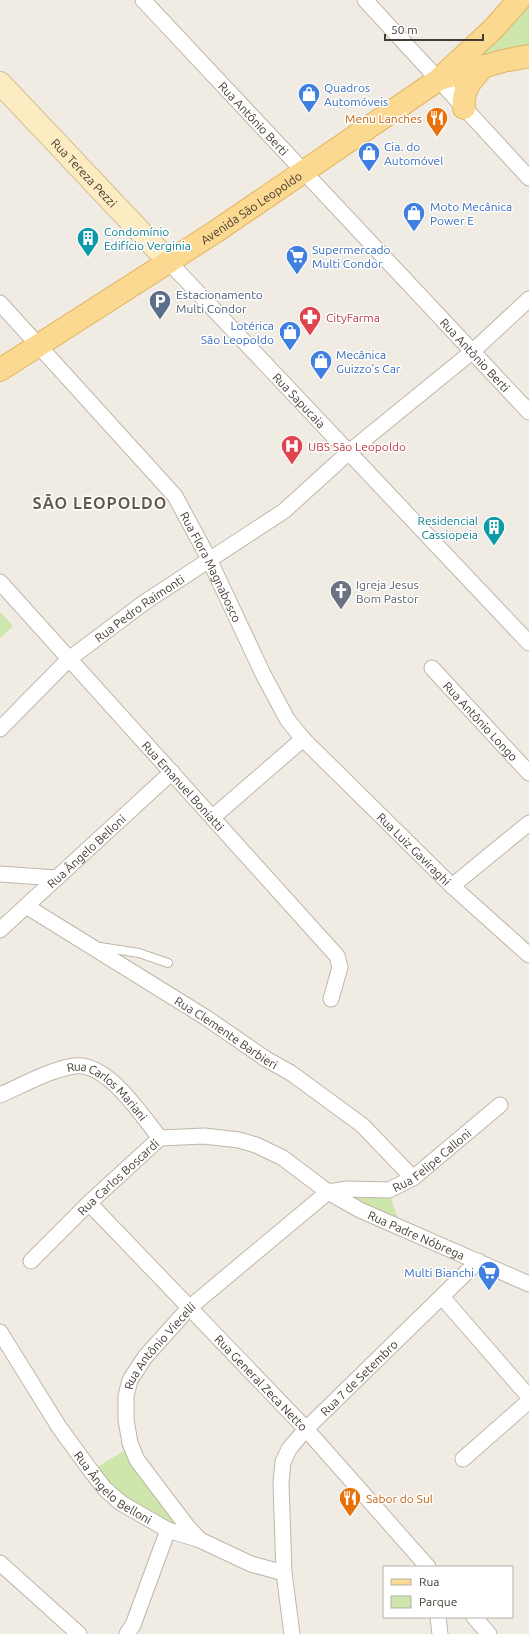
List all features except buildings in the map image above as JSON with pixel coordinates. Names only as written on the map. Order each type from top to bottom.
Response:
[{"type":"main road","name":"Avenida São Leopoldo","points":[[0,370],[38,344],[169,262],[438,80],[493,29],[519,0]]},
{"type":"main road","name":"Avenida São Leopoldo","points":[[438,80],[484,66],[529,56]]},
{"type":"main road","points":[[464,108],[463,97],[466,86],[484,66]]},
{"type":"street","name":"Rua Antônio Berti","points":[[142,0],[529,412]]},
{"type":"street","points":[[365,0],[529,178]]},
{"type":"street","name":"Rua Tereza Pezzi","points":[[0,83],[169,262]]},
{"type":"street","name":"Rua Sapucaia","points":[[169,262],[529,643]]},
{"type":"street","name":"Rua Pedro Raimonti","points":[[0,729],[69,659],[145,602],[284,511],[349,452],[473,351],[529,299]]},
{"type":"street","name":"Rua Flora Magnabosco","points":[[0,303],[175,496],[209,559],[287,719],[302,739]]},
{"type":"street","name":"Rua Emanuel Boniatti","points":[[0,582],[337,956],[340,967],[331,999]]},
{"type":"street","name":"Rua Antônio Longo","points":[[432,668],[529,773]]},
{"type":"street","points":[[213,817],[302,739]]},
{"type":"street","name":"Rua Luiz Gaviraghi","points":[[302,739],[452,886],[529,955]]},
{"type":"street","name":"Rua Ângelo Belloni","points":[[0,930],[172,772]]},
{"type":"street","points":[[452,886],[529,823]]},
{"type":"street","points":[[0,874],[56,878]]},
{"type":"street","name":"Rua Clemente Barbieri","points":[[26,906],[93,946],[205,1017],[266,1059],[297,1077],[362,1125],[413,1178]]},
{"type":"street","name":"Rua Carlos Mariani","points":[[0,1095],[58,1070],[75,1066],[85,1066],[110,1078],[160,1138]]},
{"type":"street","name":"Rua Felipe Calloni","points":[[328,1192],[347,1189],[389,1190],[413,1178],[500,1105]]},
{"type":"street","name":"Rua Carlos Boscardi","points":[[32,1261],[89,1203],[160,1138],[204,1136],[239,1140],[256,1145],[283,1158],[328,1192]]},
{"type":"street","name":"Rua Padre Nóbrega","points":[[328,1192],[360,1210],[527,1281]]},
{"type":"street","name":"Rua Antônio Viecelli","points":[[200,1540],[187,1526],[137,1460],[130,1443],[126,1420],[126,1396],[130,1380],[145,1357],[189,1308],[328,1192]]},
{"type":"street","name":"Rua General Zeca Netto","points":[[89,1203],[306,1429],[427,1566]]},
{"type":"street","name":"Rua 7 de Setembro","points":[[292,1634],[284,1572],[281,1483],[283,1462],[289,1448],[306,1429],[478,1261]]},
{"type":"street","points":[[442,1297],[529,1397]]},
{"type":"street","name":"Rua Ângelo Belloni","points":[[0,1332],[59,1427],[106,1489],[134,1511],[168,1530],[200,1540],[251,1564],[284,1572]]},
{"type":"street","points":[[464,1460],[529,1401]]},
{"type":"street","points":[[127,1634],[133,1625],[168,1530]]},
{"type":"street","points":[[0,1563],[79,1634]]},
{"type":"street","points":[[438,1618],[440,1634]]},
{"type":"street","points":[[475,1618],[489,1634]]},
{"type":"lane","points":[[93,946],[138,953],[168,963]]},
{"type":"green space","points":[[529,5],[529,48],[468,63],[505,31]]},
{"type":"green space","points":[[0,612],[13,626],[0,638]]},
{"type":"green space","points":[[343,1197],[391,1198],[398,1219]]},
{"type":"green space","points":[[124,1451],[144,1480],[188,1534],[118,1495],[97,1467]]},
{"type":"place","name":"Quadros Automóveis","points":[[309,114]]},
{"type":"place","name":"Menu Lanches","points":[[437,138]]},
{"type":"place","name":"Cia. do Automóvel","points":[[369,172]]},
{"type":"place","name":"Moto Mecânica Power E","points":[[414,232]]},
{"type":"place","name":"Condomínio Edifício Verginia","points":[[88,258]]},
{"type":"place","name":"Supermercado Multi Condor","points":[[297,276]]},
{"type":"place","name":"Estacionamento Multi Condor","points":[[160,320]]},
{"type":"place","name":"CityFarma","points":[[310,336]]},
{"type":"place","name":"Lotérica São Leopoldo","points":[[290,352]]},
{"type":"place","name":"Mecânica Guizzo's Car","points":[[321,380]]},
{"type":"place","name":"UBS São Leopoldo","points":[[292,466]]},
{"type":"place","name":"Residencial Cassiopeia","points":[[494,546]]},
{"type":"place","name":"Igreja Jesus Bom Pastor","points":[[341,610]]},
{"type":"place","name":"Multi Bianchi","points":[[489,1292]]},
{"type":"place","name":"Sabor do Sul","points":[[350,1518]]},
{"type":"district","name":"SÃO LEOPOLDO","points":[[100,503]]}]
